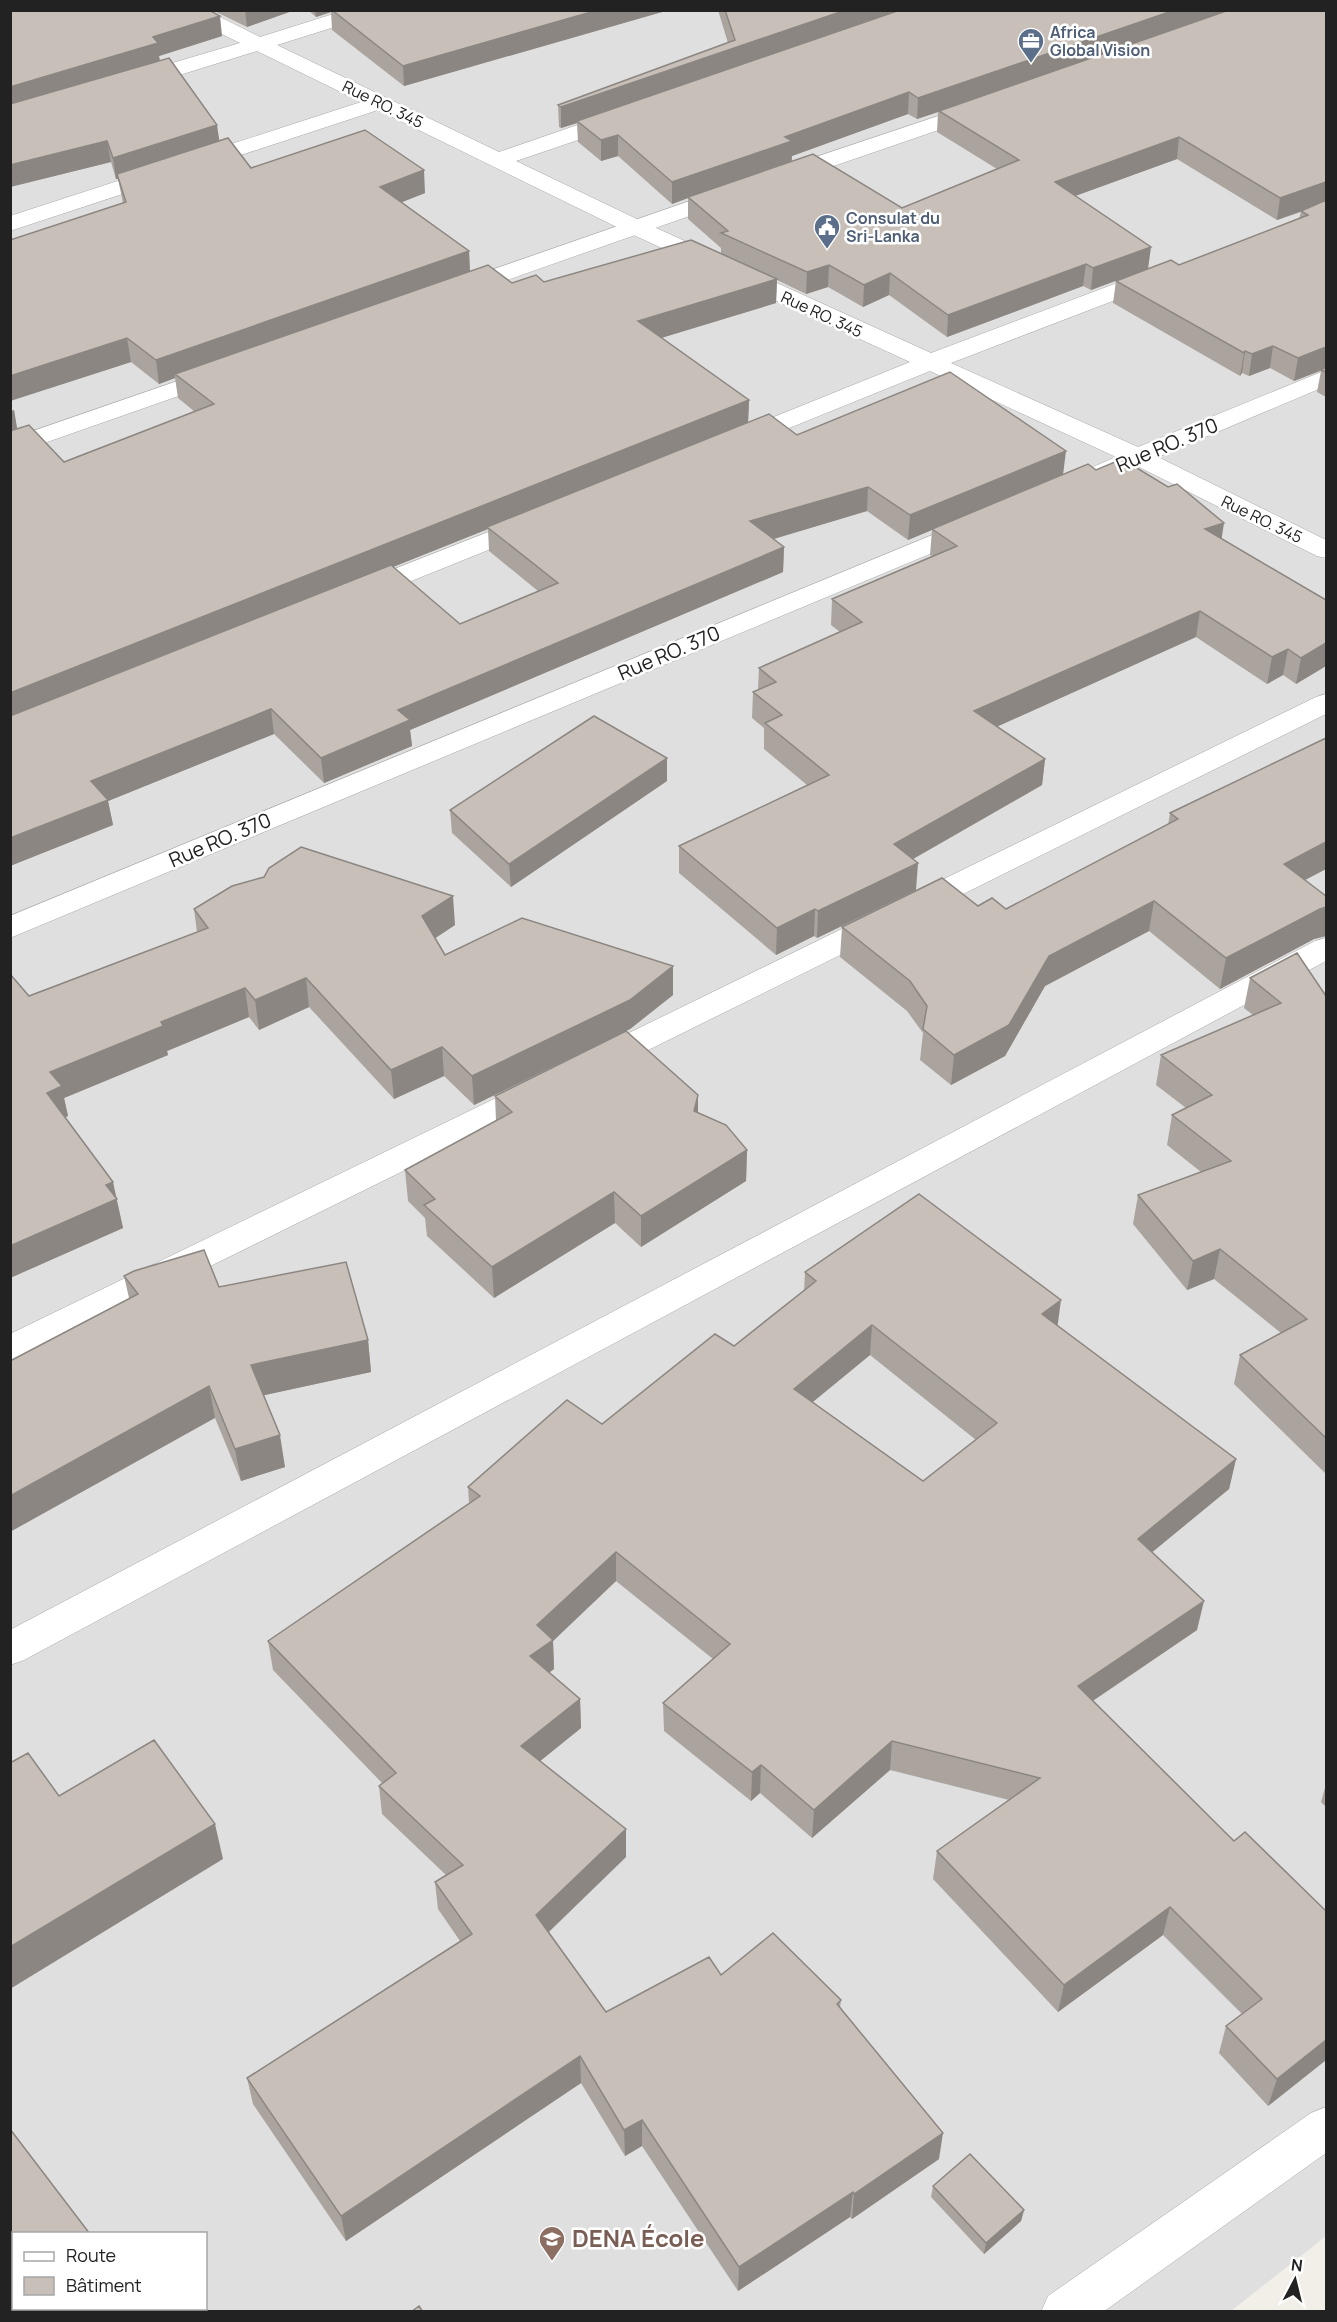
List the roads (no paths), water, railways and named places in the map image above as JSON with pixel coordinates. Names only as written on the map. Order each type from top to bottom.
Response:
[{"type":"street","name":"Rue RO. 345","points":[[189,10],[634,227],[1138,457],[1326,550]]},
{"type":"street","points":[[112,88],[369,10]]},
{"type":"street","points":[[434,298],[997,102]]},
{"type":"street","points":[[10,224],[380,103]]},
{"type":"street","points":[[497,160],[643,110]]},
{"type":"street","points":[[718,448],[928,363],[1183,266]]},
{"type":"street","points":[[10,447],[233,369]]},
{"type":"street","name":"Rue RO. 370","points":[[1061,490],[1326,377]]},
{"type":"street","points":[[342,599],[552,514]]},
{"type":"street","name":"Rue RO. 370","points":[[10,927],[994,517]]},
{"type":"street","points":[[10,1350],[1326,703]]},
{"type":"street","points":[[10,1648],[1326,948]]},
{"type":"street","points":[[1065,2312],[1326,2128]]},
{"type":"place","name":"Africa Global Vision","points":[[1031,64]]},
{"type":"place","name":"Consulat du Sri-Lanka","points":[[827,250]]},
{"type":"place","name":"DENA École","points":[[552,2262]]}]
